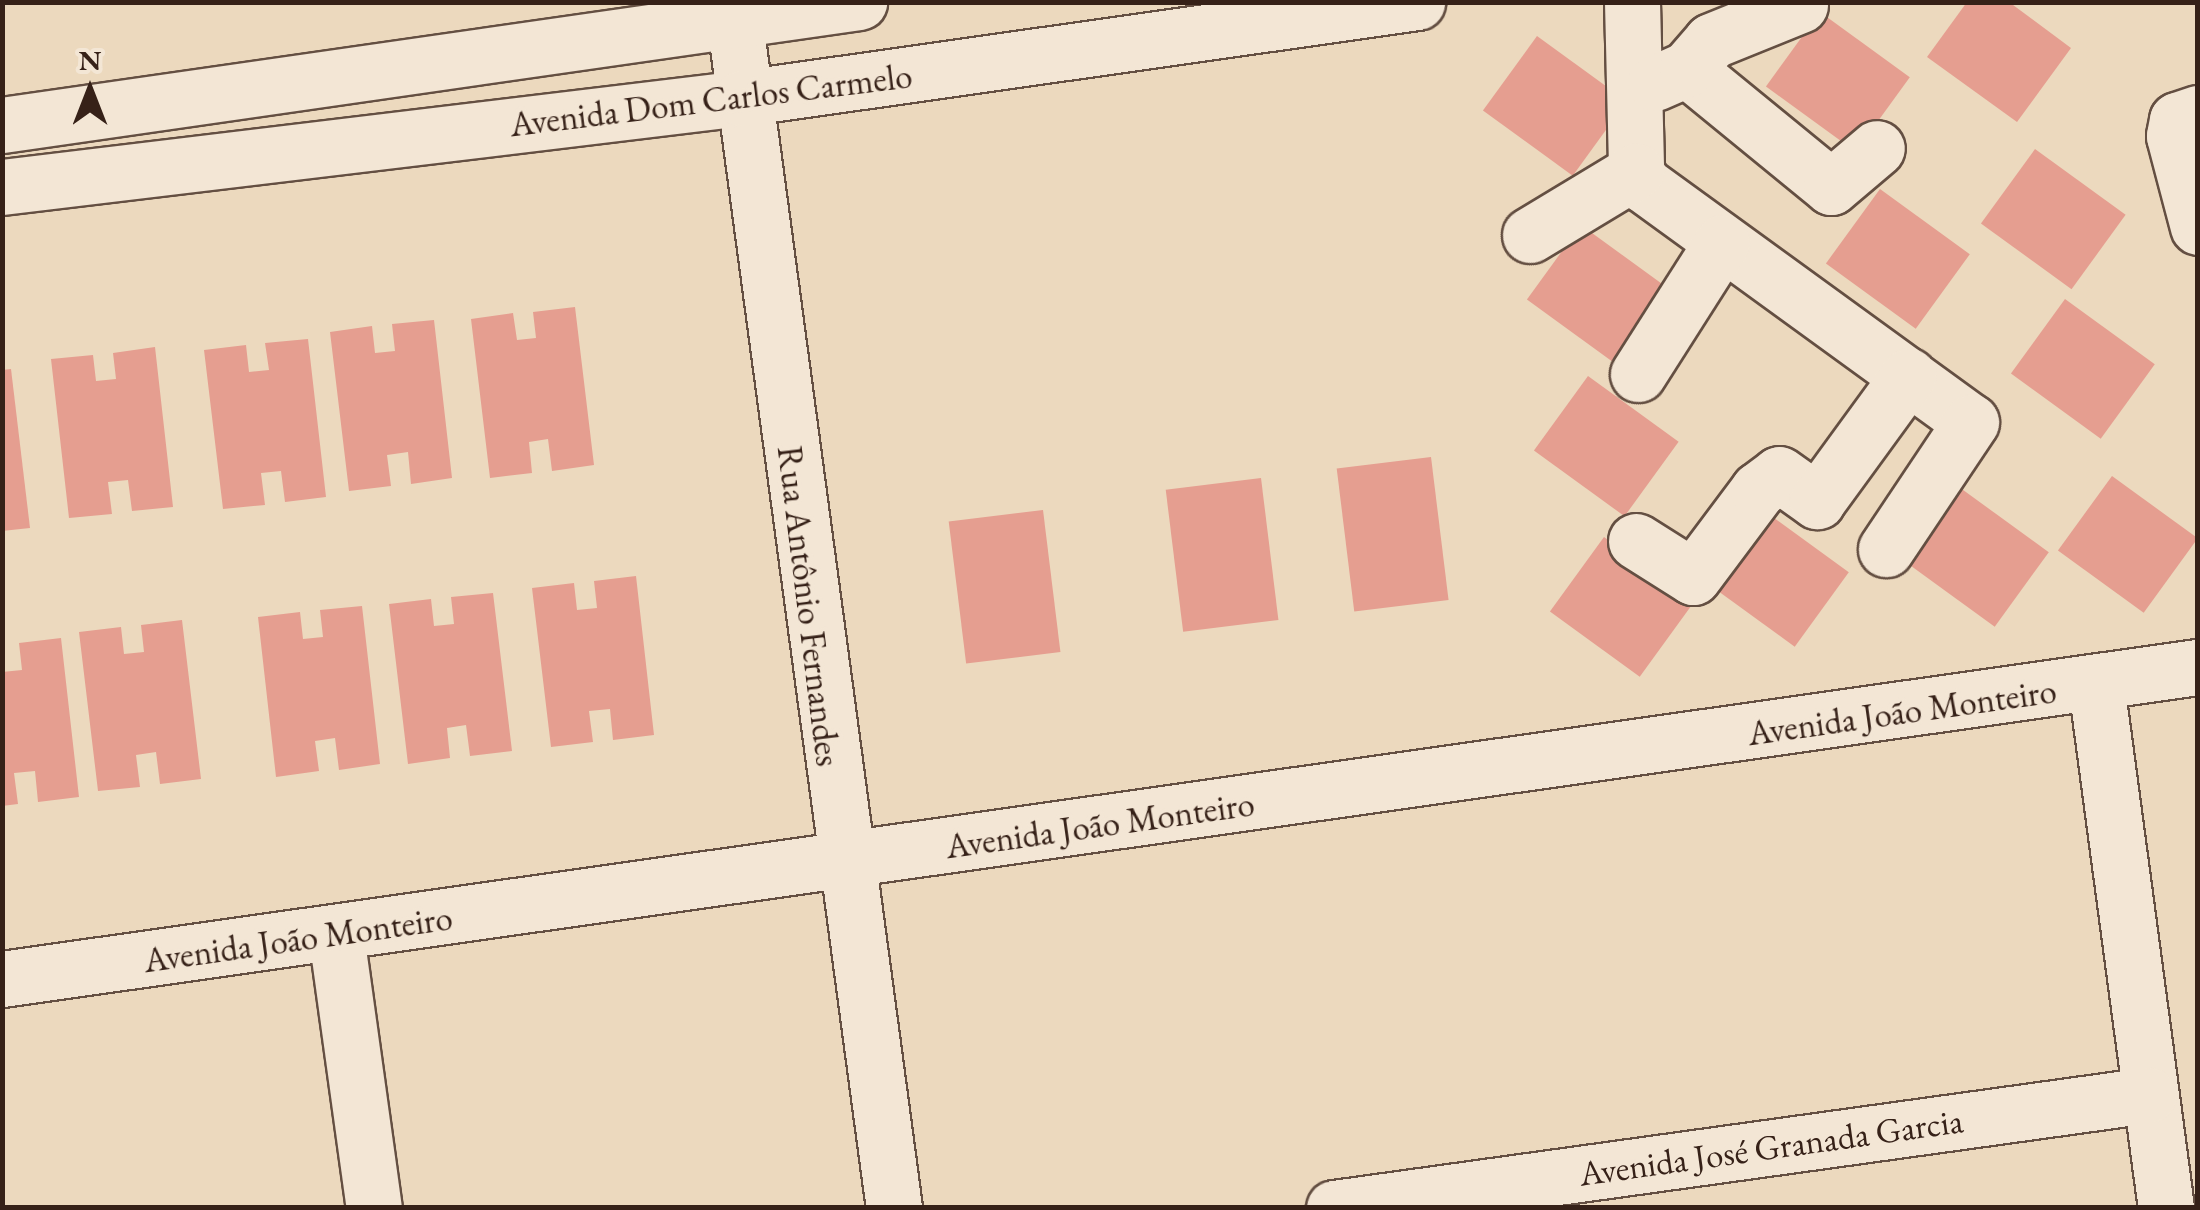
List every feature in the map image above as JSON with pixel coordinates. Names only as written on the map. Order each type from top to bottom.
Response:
[{"type":"street","name":"Avenida Dom Carlos Carmelo","points":[[2,125],[733,11],[859,2]]},
{"type":"street","name":"Avenida Dom Carlos Carmelo","points":[[2,187],[742,98],[1301,10],[1417,2]]},
{"type":"street","points":[[1632,2],[1636,171],[1643,184],[1971,422],[1886,549]]},
{"type":"street","points":[[1634,92],[1687,70],[1711,40],[1800,5]]},
{"type":"street","name":"Rua Antônio Fernandes","points":[[733,11],[842,862],[894,1208]]},
{"type":"street","points":[[1687,70],[1831,187],[1877,148]]},
{"type":"street","points":[[2197,222],[2174,136],[2177,120],[2198,112]]},
{"type":"street","points":[[1530,235],[1636,171]]},
{"type":"street","points":[[1638,374],[1722,242]]},
{"type":"street","points":[[1636,542],[1693,577],[1758,490],[1779,474],[1817,501],[1908,376]]},
{"type":"street","name":"Avenida João Monteiro","points":[[2,979],[336,935],[2198,668]]},
{"type":"street","points":[[2096,685],[2166,1208]]},
{"type":"street","points":[[336,935],[374,1208]]},
{"type":"street","name":"Avenida José Granada Garcia","points":[[1334,1208],[2148,1095]]},
{"type":"building","points":[[1967,2],[2009,2],[2071,48],[2017,122],[1927,57]]},
{"type":"building","points":[[1820,12],[1910,77],[1856,152],[1766,86]]},
{"type":"building","points":[[1537,36],[1627,101],[1573,176],[1483,110]]},
{"type":"building","points":[[2035,149],[2126,215],[2072,289],[1981,223]]},
{"type":"building","points":[[1880,189],[1970,254],[1916,329],[1826,263]]},
{"type":"building","points":[[1581,225],[1671,290],[1617,365],[1527,299]]},
{"type":"building","points":[[2065,299],[2155,364],[2101,439],[2011,373]]},
{"type":"building","points":[[575,307],[594,465],[552,471],[548,439],[529,442],[532,473],[490,478],[471,319],[513,313],[517,340],[536,338],[533,312]]},
{"type":"building","points":[[434,320],[452,478],[411,484],[408,452],[387,455],[391,486],[349,491],[330,332],[372,326],[375,353],[395,351],[392,324]]},
{"type":"building","points":[[308,339],[326,497],[285,502],[281,471],[261,473],[265,505],[223,509],[204,350],[246,345],[249,372],[269,370],[265,343]]},
{"type":"building","points":[[155,347],[173,507],[132,511],[128,480],[108,482],[112,514],[69,518],[51,359],[93,355],[96,381],[116,379],[113,353]]},
{"type":"building","points":[[11,369],[30,528],[2,531],[2,370]]},
{"type":"building","points":[[1588,376],[1679,442],[1625,516],[1534,450]]},
{"type":"building","points":[[1431,457],[1449,600],[1354,612],[1337,469]]},
{"type":"building","points":[[2112,476],[2198,538],[2144,613],[2058,550]]},
{"type":"building","points":[[1261,478],[1278,620],[1183,632],[1166,490]]},
{"type":"building","points":[[1959,487],[2049,552],[1995,627],[1905,561]]},
{"type":"building","points":[[1759,507],[1849,572],[1795,647],[1705,581]]},
{"type":"building","points":[[1043,510],[1060,652],[966,664],[949,522]]},
{"type":"building","points":[[1604,537],[1694,602],[1640,677],[1550,611]]},
{"type":"building","points":[[636,576],[654,735],[613,740],[610,709],[589,711],[593,742],[551,747],[532,588],[574,583],[577,610],[597,608],[594,581]]},
{"type":"building","points":[[493,593],[512,751],[470,756],[466,725],[447,728],[450,758],[408,764],[389,604],[431,599],[434,626],[454,624],[451,597]]},
{"type":"building","points":[[362,606],[380,764],[339,770],[335,738],[315,741],[319,771],[276,777],[258,617],[300,612],[303,639],[323,637],[320,610]]},
{"type":"building","points":[[182,620],[201,779],[160,784],[156,752],[136,755],[140,787],[98,791],[79,632],[121,627],[124,654],[144,652],[141,625]]},
{"type":"building","points":[[61,638],[79,797],[38,802],[35,771],[14,773],[18,804],[2,806],[2,672],[22,670],[19,643]]}]
